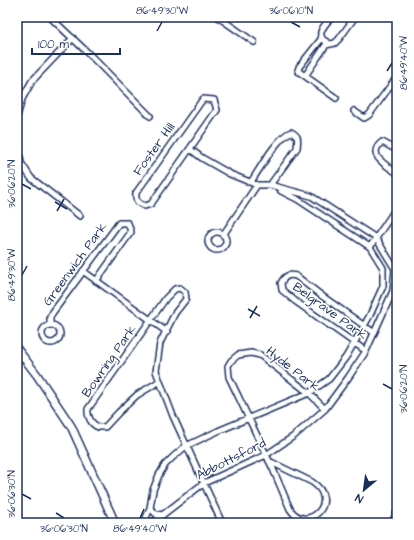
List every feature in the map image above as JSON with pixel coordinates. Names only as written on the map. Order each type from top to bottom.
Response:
[{"type":"main road","points":[[17,349],[71,426],[115,523]]},
{"type":"street","points":[[50,17],[73,38],[150,116]]},
{"type":"street","points":[[218,17],[254,42]]},
{"type":"street","points":[[330,44],[320,35],[321,30],[331,17]]},
{"type":"street","points":[[305,76],[326,45],[339,39],[355,17]]},
{"type":"street","points":[[17,117],[22,99],[32,81],[73,38]]},
{"type":"street","points":[[322,38],[299,67],[298,71],[336,98]]},
{"type":"street","points":[[354,111],[364,118],[369,115],[397,77]]},
{"type":"street","name":"Foster Hill","points":[[203,99],[214,100],[217,110],[190,149],[151,204],[145,206],[139,204],[136,200],[136,193],[203,99]]},
{"type":"street","points":[[251,182],[269,154],[286,133],[291,132],[296,134],[298,140],[297,148],[290,155],[270,186]]},
{"type":"street","points":[[17,136],[21,163],[31,178],[80,216]]},
{"type":"street","points":[[397,150],[382,142],[376,149],[376,156],[397,173]]},
{"type":"street","name":"Abbottsford","points":[[152,523],[204,483],[266,455],[294,436],[325,409],[366,351],[393,291],[395,269],[376,238],[312,196],[270,186],[257,185],[230,174],[202,158],[190,149]]},
{"type":"street","points":[[223,234],[257,185]]},
{"type":"street","name":"Abbottsford","points":[[144,523],[150,508],[153,490],[159,475],[165,465],[186,446],[309,393],[329,379],[346,357],[355,342],[383,286],[383,268],[370,247],[297,199],[270,186]]},
{"type":"street","points":[[370,247],[397,207]]},
{"type":"street","name":"Greenwich Park","points":[[50,325],[50,317],[53,312],[119,223],[128,223],[131,232],[96,281]]},
{"type":"street","name":"Bowring Park","points":[[83,271],[167,332]]},
{"type":"street","name":"Belgrave Park","points":[[366,351],[286,294],[282,290],[281,282],[287,276],[296,276],[374,332]]},
{"type":"street","name":"Bowring Park","points":[[160,381],[137,395],[105,427],[96,427],[87,415],[88,409],[166,298],[174,289],[180,288],[185,292],[186,299],[175,313],[167,332],[160,343],[156,371],[160,381],[173,416],[186,446],[222,523]]},
{"type":"street","name":"Hyde Park","points":[[269,461],[318,485],[323,494],[323,504],[316,515],[305,518],[300,517],[290,509],[229,377],[228,366],[231,361],[238,355],[251,353],[260,355],[309,393],[325,409]]},
{"type":"street","points":[[150,508],[156,514],[163,515]]},
{"type":"street","points":[[392,523],[397,512]]}]
